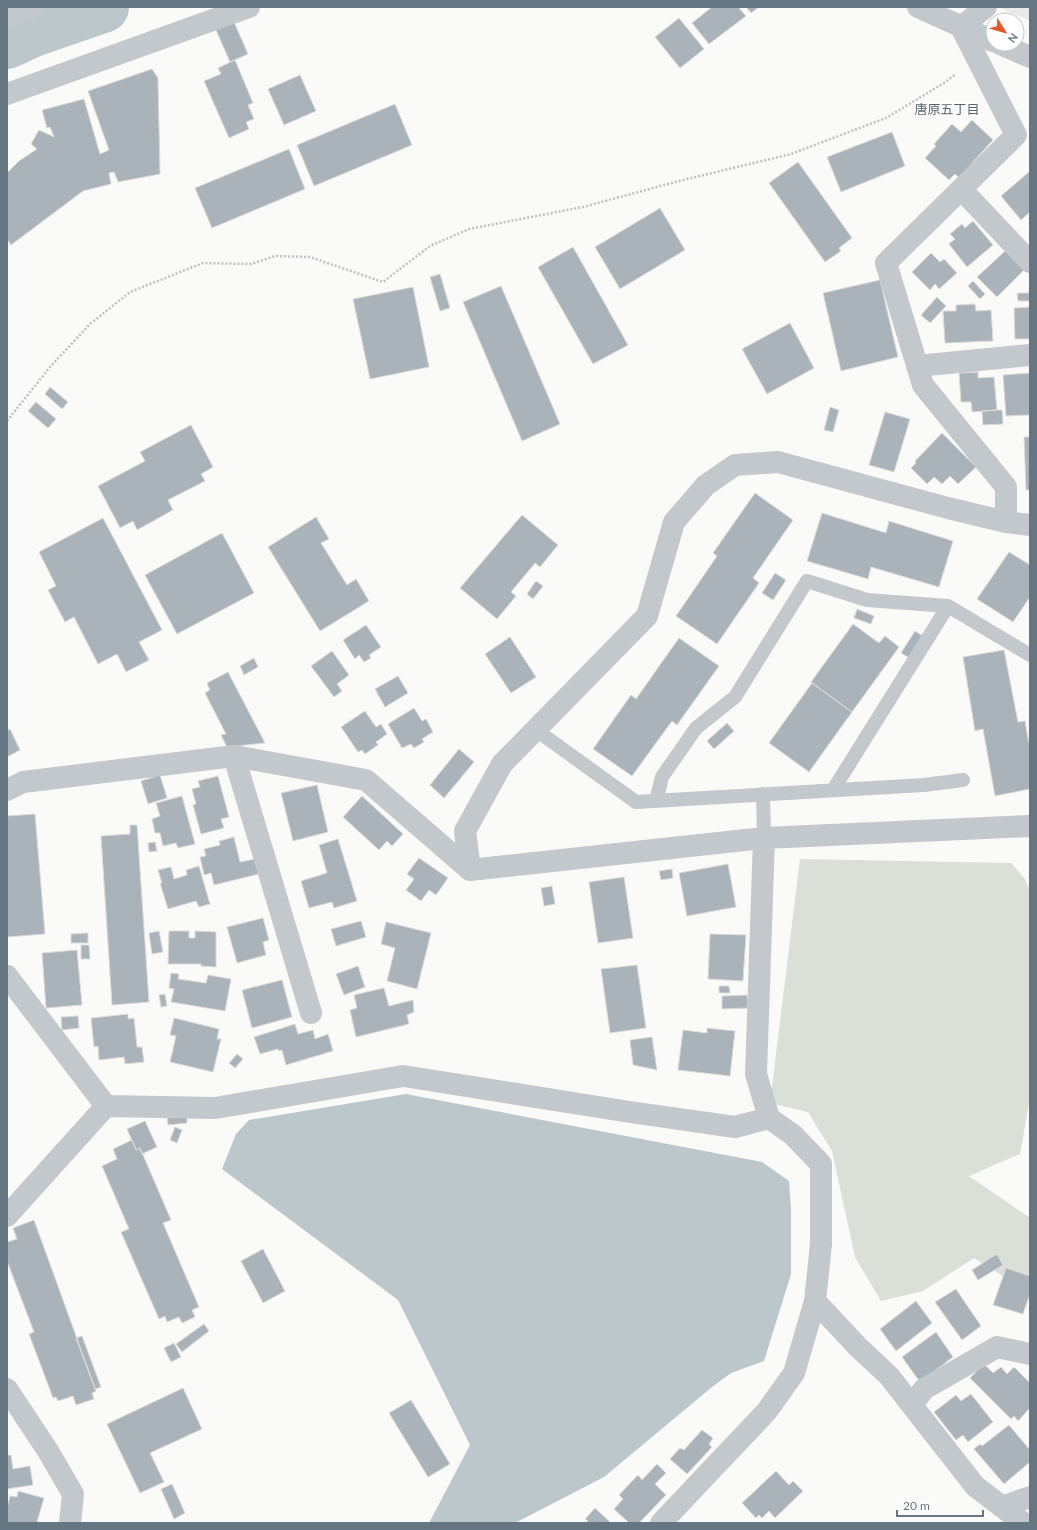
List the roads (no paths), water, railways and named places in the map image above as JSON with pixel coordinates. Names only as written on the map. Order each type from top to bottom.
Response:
[{"type":"street","points":[[7,16],[35,7]]},
{"type":"street","points":[[7,94],[249,7]]},
{"type":"street","points":[[918,7],[985,38]]},
{"type":"street","points":[[961,27],[986,7]]},
{"type":"street","points":[[961,27],[1016,135],[886,263],[923,385],[1006,487],[1006,522]]},
{"type":"street","points":[[1018,52],[1030,57]]},
{"type":"street","points":[[961,189],[1030,262]]},
{"type":"street","points":[[917,366],[1030,355]]},
{"type":"street","points":[[470,870],[465,831],[502,764],[647,616],[674,522],[706,485],[735,465],[778,462],[948,508],[1006,522],[1030,525]]},
{"type":"street","points":[[234,756],[311,1013]]},
{"type":"street","points":[[7,790],[23,782],[234,756],[366,780],[470,870],[764,838],[1030,826]]},
{"type":"street","points":[[661,1523],[767,1411],[794,1373],[815,1301],[821,1244],[821,1164],[793,1135],[769,1118],[756,1074],[764,838]]},
{"type":"street","points":[[7,976],[106,1106]]},
{"type":"street","points":[[7,1216],[106,1106],[215,1108],[402,1076],[735,1127],[769,1118]]},
{"type":"street","points":[[815,1301],[858,1347],[889,1376],[975,1486],[1023,1523]]},
{"type":"street","points":[[912,1405],[924,1389],[997,1347],[1030,1354]]},
{"type":"street","points":[[7,1389],[48,1451],[73,1494],[70,1523]]},
{"type":"street","points":[[1002,1507],[1030,1497]]},
{"type":"lane","points":[[656,801],[662,778],[696,728],[735,697],[807,582],[867,600],[948,606],[1030,655]]},
{"type":"lane","points":[[833,790],[948,606]]},
{"type":"lane","points":[[536,730],[636,802],[924,785],[963,780]]},
{"type":"lane","points":[[763,794],[764,838]]},
{"type":"waterway","points":[[7,43],[33,31],[103,7]]},
{"type":"district","name":"唐原五丁目","points":[[947,109]]}]
